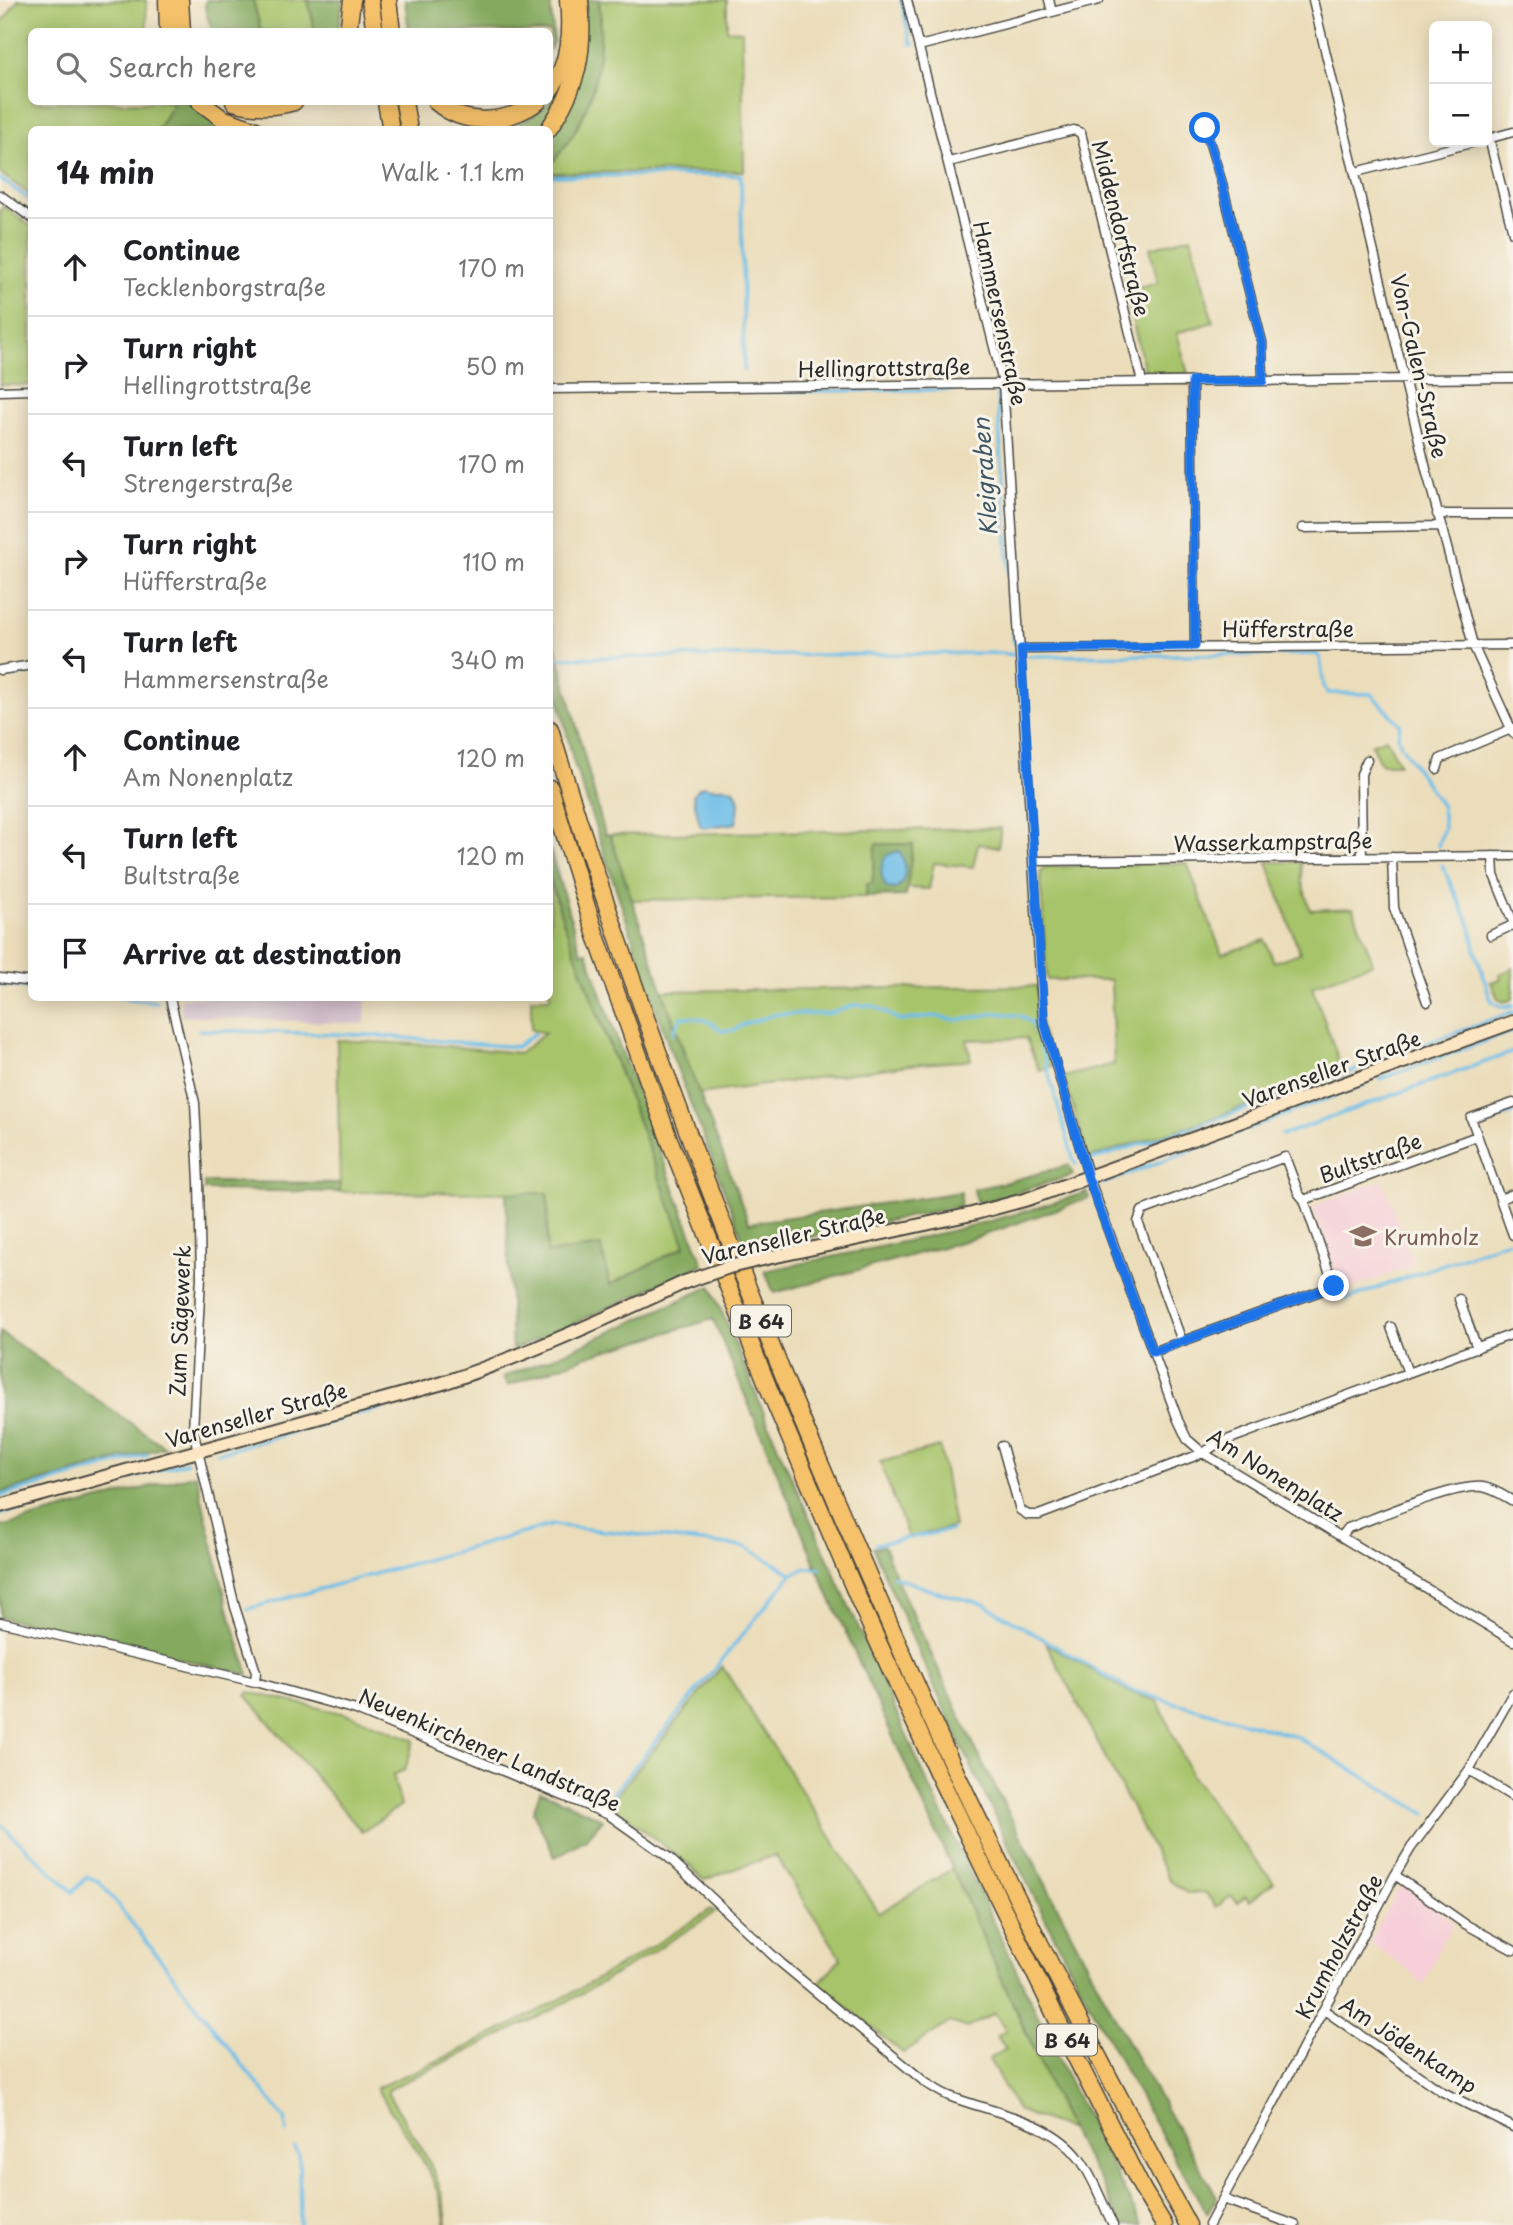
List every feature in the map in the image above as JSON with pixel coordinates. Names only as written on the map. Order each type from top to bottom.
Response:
[{"type":"highway","points":[[167,0],[168,28]]},
{"type":"highway","points":[[180,0],[182,28]]},
{"type":"highway","points":[[348,28],[352,0]]},
{"type":"highway","points":[[370,0],[374,28]]},
{"type":"highway","points":[[388,0],[392,28]]},
{"type":"highway","points":[[553,85],[562,69],[570,42],[568,0]]},
{"type":"highway","points":[[551,126],[566,103],[577,73],[582,43],[580,0]]},
{"type":"highway","points":[[204,105],[222,118],[245,126]]},
{"type":"highway","points":[[246,105],[267,108],[281,105]]},
{"type":"highway","points":[[387,105],[390,126]]},
{"type":"highway","points":[[405,105],[408,126]]},
{"type":"highway","points":[[441,105],[460,116],[494,120],[512,116],[532,105]]},
{"type":"highway","name":"B 64","points":[[553,739],[613,929],[687,1133],[793,1399],[953,1765],[1088,2039],[1188,2225]]},
{"type":"highway","name":"B 64","points":[[553,798],[595,933],[669,1139],[771,1394],[859,1600],[937,1772],[1064,2034],[1143,2190],[1164,2225]]},
{"type":"highway","name":"B 64","points":[[1157,2168],[1195,2225]]},
{"type":"highway","points":[[1143,2190],[1157,2225]]},
{"type":"main road","name":"Varenseller Straße","points":[[0,1506],[489,1367],[565,1337],[685,1282],[729,1267],[972,1214],[1028,1199],[1513,1022]]},
{"type":"street","name":"Hammersenstraße","points":[[907,0],[1003,383],[1044,1021],[1088,1178]]},
{"type":"street","points":[[1049,0],[1052,12]]},
{"type":"street","points":[[919,46],[1099,0]]},
{"type":"street","name":"Von-Galen-Straße","points":[[1313,0],[1437,514],[1473,645],[1512,731]]},
{"type":"street","points":[[1205,128],[1262,342],[1263,381]]},
{"type":"street","name":"Middendorfstraße","points":[[949,162],[1074,130],[1081,133],[1142,382]]},
{"type":"street","points":[[1492,137],[1513,132]]},
{"type":"street","points":[[1356,172],[1455,147]]},
{"type":"street","points":[[1490,147],[1513,233]]},
{"type":"street","points":[[0,195],[28,215]]},
{"type":"street","name":"Hellingrottstraße","points":[[553,389],[1513,378]]},
{"type":"street","points":[[1192,381],[1195,646]]},
{"type":"street","points":[[0,391],[28,390]]},
{"type":"street","points":[[1437,514],[1513,514]]},
{"type":"street","points":[[1303,528],[1441,526]]},
{"type":"street","name":"Hüfferstraße","points":[[1021,649],[1513,645]]},
{"type":"street","points":[[0,670],[28,666]]},
{"type":"street","points":[[1437,769],[1440,759],[1512,731]]},
{"type":"street","points":[[1362,858],[1362,774],[1367,760]]},
{"type":"street","points":[[1490,935],[1513,924],[1494,875],[1493,856]]},
{"type":"street","name":"Wasserkampstraße","points":[[1033,861],[1513,856]]},
{"type":"street","points":[[1392,857],[1394,908],[1427,1002]]},
{"type":"street","points":[[0,978],[28,982]]},
{"type":"street","name":"Zum Sägewerk","points":[[171,1001],[195,1103],[199,1182],[201,1278],[192,1430],[236,1607],[256,1672],[255,1682]]},
{"type":"street","points":[[1513,1103],[1471,1118],[1513,1235]]},
{"type":"street","name":"Bultstraße","points":[[1153,1352],[1334,1286],[1304,1200],[1478,1136]]},
{"type":"street","points":[[1182,1341],[1138,1222],[1142,1211],[1285,1157],[1299,1194],[1304,1200]]},
{"type":"street","name":"Am Nonenplatz","points":[[1088,1178],[1187,1439],[1203,1452],[1513,1640]]},
{"type":"street","points":[[1500,1199],[1513,1195]]},
{"type":"street","points":[[1459,1299],[1477,1348]]},
{"type":"street","points":[[1391,1327],[1408,1373]]},
{"type":"street","points":[[1002,1446],[1020,1510],[1028,1515],[1039,1515],[1203,1452],[1219,1443],[1513,1334]]},
{"type":"street","points":[[1342,1536],[1348,1528],[1456,1490],[1483,1487],[1513,1501]]},
{"type":"street","name":"Neuenkirchener Landstraße","points":[[0,1622],[255,1682],[356,1710],[609,1815],[668,1857],[781,1963],[926,2083],[946,2095],[1038,2127],[1063,2142],[1081,2160],[1113,2225]]},
{"type":"street","name":"Krumholzstraße","points":[[1209,2225],[1395,1875],[1411,1848],[1469,1770],[1513,1693]]},
{"type":"street","points":[[1469,1770],[1513,1797]]},
{"type":"street","points":[[1395,1875],[1465,1924],[1513,1950]]},
{"type":"street","name":"Am Jödenkamp","points":[[1324,2010],[1441,2091],[1513,2127]]},
{"type":"street","points":[[1223,2199],[1295,2225]]},
{"type":"shaded area","points":[[181,1001],[366,1001],[365,1024],[181,1016]]},
{"type":"shaded area","name":"Krumholz","points":[[1383,1180],[1414,1265],[1348,1290],[1342,1289],[1312,1207]]},
{"type":"shaded area","points":[[1406,1888],[1454,1922],[1441,1944],[1424,1984],[1369,1942],[1398,1889]]},
{"type":"green space","points":[[18,0],[146,0],[147,28],[28,28],[28,105],[172,105],[160,126],[28,126],[28,193],[0,173],[0,25]]},
{"type":"green space","points":[[206,0],[253,0],[260,28],[211,28],[205,9]]},
{"type":"green space","points":[[253,0],[308,0],[314,28],[260,28]]},
{"type":"green space","points":[[308,0],[343,0],[338,28],[314,28]]},
{"type":"green space","points":[[405,0],[550,0],[553,28],[409,28]]},
{"type":"green space","points":[[587,0],[599,0],[600,46],[593,88],[577,128],[553,161],[553,134],[564,118]]},
{"type":"green space","points":[[599,0],[727,0],[727,30],[742,31],[744,171],[553,173],[553,161],[578,126],[601,20]]},
{"type":"green space","points":[[564,80],[569,82],[544,126],[512,126],[545,105],[553,105],[553,97]]},
{"type":"green space","points":[[172,105],[193,105],[224,126],[160,126]]},
{"type":"green space","points":[[3,206],[28,224],[28,385],[0,385],[0,211]]},
{"type":"green space","points":[[1191,237],[1213,322],[1177,333],[1188,374],[1146,375],[1125,291],[1158,283],[1150,248]]},
{"type":"green space","points":[[553,636],[605,835],[610,835],[682,1048],[749,1223],[961,1192],[960,1206],[747,1250],[670,1050],[573,760],[553,678]]},
{"type":"green space","points":[[1386,738],[1399,764],[1381,764],[1371,744]]},
{"type":"green space","points":[[1001,828],[998,847],[978,844],[973,867],[934,863],[929,889],[906,888],[913,844],[872,884],[867,884],[866,897],[632,900],[610,835]]},
{"type":"green space","points":[[876,844],[913,844],[906,896],[866,897],[867,884],[872,884]]},
{"type":"green space","points":[[553,860],[581,953],[587,952],[619,1045],[703,1264],[512,1350],[506,1193],[548,1193],[547,1253],[601,1246],[610,1285],[685,1246],[553,889]]},
{"type":"green space","points":[[1267,862],[1301,862],[1302,882],[1310,910],[1353,908],[1373,963],[1312,986],[1343,1072],[1193,1125],[1088,1158],[1064,1077],[1114,1064],[1111,980],[1047,980],[1040,872],[1045,867],[1187,863],[1222,954],[1265,940],[1274,962],[1300,953]]},
{"type":"green space","points":[[553,888],[604,1033],[686,1246],[610,1285],[547,1253],[547,1193],[340,1192],[337,1040],[520,1053],[545,1033],[531,1030],[531,1001],[553,1001]]},
{"type":"green space","points":[[1513,968],[1513,999],[1504,1002],[1498,999],[1491,982],[1501,979],[1500,974]]},
{"type":"green space","points":[[1037,986],[1041,1029],[1052,1066],[1039,1070],[1026,1038],[967,1040],[971,1060],[909,1065],[699,1094],[663,991]]},
{"type":"green space","points":[[1069,1165],[1073,1175],[981,1203],[976,1201],[974,1189]]},
{"type":"green space","points":[[204,1182],[340,1183],[340,1192],[204,1190]]},
{"type":"green space","points":[[1087,1192],[1089,1198],[975,1238],[774,1293],[765,1271],[967,1227]]},
{"type":"green space","points":[[711,1286],[778,1447],[924,1775],[1065,2073],[1142,2225],[1121,2225],[1102,2184],[1070,2130],[819,1573],[713,1319],[588,1356],[507,1386],[503,1377],[571,1350]]},
{"type":"green space","points":[[0,1332],[165,1447],[0,1493]]},
{"type":"green space","points":[[940,1447],[954,1527],[908,1537],[880,1462]]},
{"type":"green space","points":[[196,1474],[228,1608],[249,1675],[0,1617],[0,1527]]},
{"type":"green space","points":[[884,1546],[899,1585],[978,1754],[1133,2052],[1217,2197],[1207,2213],[1160,2133],[1071,1969],[988,1802],[873,1548]]},
{"type":"green space","points":[[1046,1643],[1129,1692],[1158,1701],[1191,1775],[1233,1833],[1274,1882],[1250,1901],[1245,1896],[1238,1903],[1231,1896],[1216,1907],[1205,1892],[1187,1893],[1169,1880]]},
{"type":"green space","points":[[722,1666],[879,1913],[952,1869],[1070,2130],[1017,2110],[989,2059],[1006,2049],[997,2036],[1006,2031],[995,2013],[967,2028],[950,2022],[903,2053],[818,1984],[841,1958],[775,1855],[704,1880],[688,1864],[609,1804]]},
{"type":"green space","points":[[249,1692],[354,1716],[414,1740],[405,1770],[393,1775],[401,1805],[362,1832],[246,1695]]},
{"type":"green space","points":[[540,1791],[603,1819],[586,1839],[555,1857],[533,1812]]},
{"type":"green space","points":[[711,1909],[715,1912],[579,1995],[388,2090],[434,2172],[445,2207],[445,2225],[437,2190],[429,2172],[376,2088],[463,2049],[548,2006]]},
{"type":"water","points":[[705,786],[728,788],[736,793],[739,802],[736,823],[703,828],[700,825],[693,795]]},
{"type":"water","points":[[898,851],[904,860],[905,875],[896,889],[887,888],[882,875],[883,863],[887,855]]},
{"type":"waterway","points":[[901,0],[911,43],[914,44]]},
{"type":"waterway","name":"Kleigraben","points":[[553,176],[741,175],[744,371]]},
{"type":"waterway","points":[[0,179],[28,198]]},
{"type":"waterway","name":"Kleigraben","points":[[745,392],[994,389],[997,393],[1014,643]]},
{"type":"waterway","name":"Kleigraben","points":[[554,658],[998,653],[1016,655]]},
{"type":"waterway","name":"Kleigraben","points":[[1028,656],[1316,654],[1320,657],[1324,687],[1328,693],[1371,694],[1400,724],[1398,737],[1401,745],[1442,807],[1444,827],[1438,846]]},
{"type":"waterway","points":[[0,676],[28,673]]},
{"type":"waterway","name":"Kleigraben","points":[[1442,865],[1471,927],[1491,1000],[1502,1006],[1513,1005]]},
{"type":"waterway","points":[[0,984],[28,988]]},
{"type":"waterway","points":[[148,1001],[157,1002]]},
{"type":"waterway","points":[[673,1033],[681,1017],[703,1020],[722,1031],[735,1030],[744,1024],[777,1014],[827,1014],[855,1005],[874,1006],[901,1021],[932,1016],[957,1020],[998,1013],[1021,1016],[1032,1023],[1039,1040],[1076,1164]]},
{"type":"waterway","points":[[1382,1060],[1513,1012]]},
{"type":"waterway","points":[[199,1030],[367,1035],[516,1047],[534,1034]]},
{"type":"waterway","points":[[1380,1079],[1513,1031]]},
{"type":"waterway","points":[[1282,1135],[1513,1052]]},
{"type":"waterway","points":[[1091,1160],[1370,1065]]},
{"type":"waterway","points":[[1104,1183],[1366,1084]]},
{"type":"waterway","points":[[1482,1124],[1513,1113]]},
{"type":"waterway","points":[[1347,1299],[1508,1241]]},
{"type":"waterway","points":[[430,1395],[467,1385]]},
{"type":"waterway","points":[[357,1415],[421,1397]]},
{"type":"waterway","points":[[217,1453],[341,1419]]},
{"type":"waterway","points":[[0,1496],[148,1455]]},
{"type":"waterway","points":[[0,1514],[187,1462]]},
{"type":"waterway","points":[[248,1609],[552,1525],[746,1547],[792,1574]]},
{"type":"waterway","points":[[876,1544],[951,1530]]},
{"type":"waterway","points":[[607,1801],[792,1574],[806,1568],[821,1568]]},
{"type":"waterway","points":[[893,1576],[933,1591],[984,1604],[1130,1690],[1297,1737],[1426,1814]]},
{"type":"waterway","points":[[0,1824],[73,1892],[87,1877],[99,1881],[284,2118],[287,2132]]},
{"type":"waterway","points":[[295,2148],[299,2155],[300,2225]]},
{"type":"place","name":"Krumholz","points":[[1363,1236]]},
{"type":"route","points":[[1205,128],[1262,342],[1263,381],[1192,381],[1195,646],[1021,649],[1044,1021],[1088,1178],[1153,1352],[1334,1286]]}]
